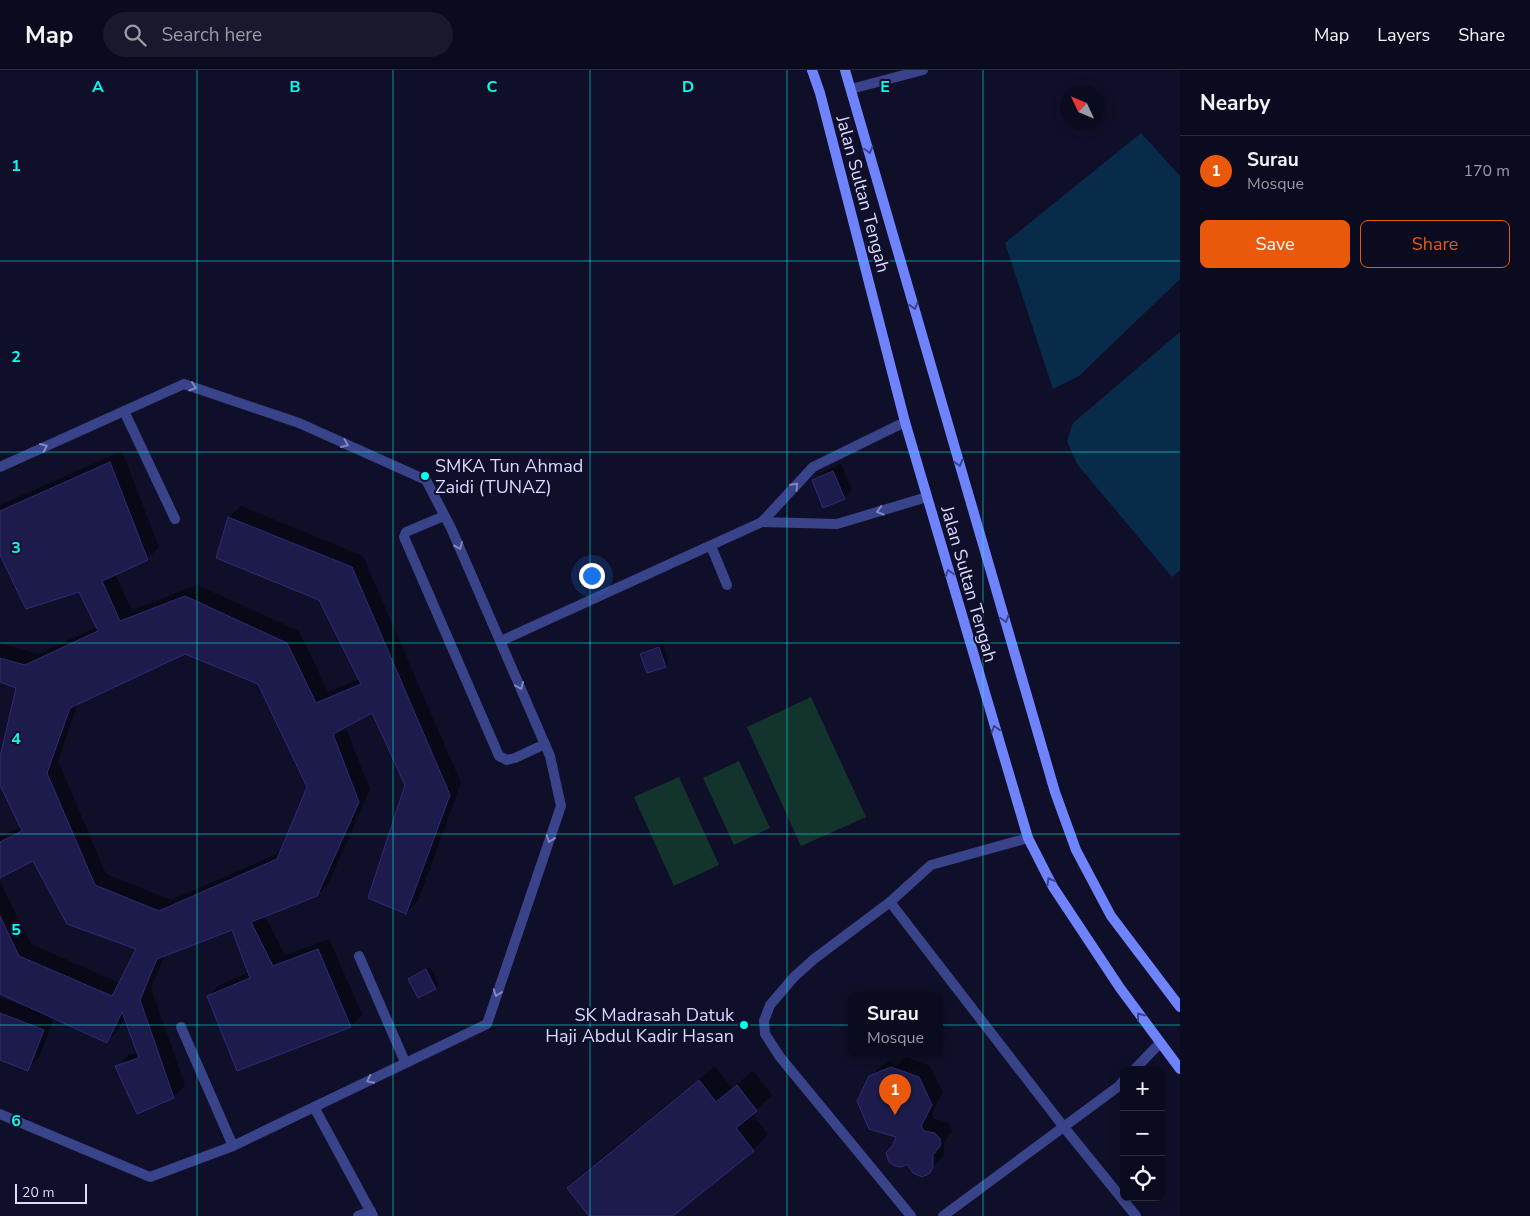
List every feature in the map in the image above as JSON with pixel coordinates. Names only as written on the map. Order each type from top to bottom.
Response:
[{"type":"main road","name":"Jalan Sultan Tengah","points":[[812,70],[825,112],[926,498],[1028,838],[1054,887],[1120,988],[1180,1069]]},
{"type":"main road","name":"Jalan Sultan Tengah","points":[[845,70],[1055,792],[1076,850],[1111,916],[1180,1007]]},
{"type":"lane","points":[[851,89],[923,70]]},
{"type":"lane","points":[[0,467],[184,384],[299,423],[426,480],[451,528],[550,756],[561,806],[486,1024],[232,1146],[150,1177],[0,1114]]},
{"type":"lane","points":[[124,411],[175,520]]},
{"type":"lane","points":[[501,641],[762,522],[813,466],[905,422]]},
{"type":"lane","points":[[762,522],[837,524],[926,498]]},
{"type":"lane","points":[[444,516],[406,532],[404,537],[499,756],[507,760],[515,758],[545,744]]},
{"type":"lane","points":[[711,546],[727,585]]},
{"type":"lane","points":[[911,1216],[780,1057],[765,1034],[764,1021],[770,1005],[794,977],[814,959],[890,902],[931,865],[1028,838]]},
{"type":"lane","points":[[890,902],[1063,1126],[1136,1216]]},
{"type":"lane","points":[[359,956],[405,1062]]},
{"type":"lane","points":[[181,1027],[232,1146]]},
{"type":"lane","points":[[1138,1066],[1160,1043]]},
{"type":"lane","points":[[943,1216],[1120,1085]]},
{"type":"lane","points":[[314,1107],[372,1214],[358,1216]]},
{"type":"green space","points":[[811,697],[866,817],[801,846],[747,727]]},
{"type":"green space","points":[[739,761],[770,828],[734,845],[703,778]]},
{"type":"green space","points":[[679,777],[719,865],[674,886],[634,797]]},
{"type":"water","points":[[1141,133],[1180,176],[1180,279],[1079,376],[1053,389],[1005,243]]},
{"type":"water","points":[[1180,332],[1180,570],[1172,577],[1077,464],[1067,441],[1073,423]]},
{"type":"building","points":[[110,462],[148,560],[102,581],[120,621],[185,596],[287,643],[316,703],[361,684],[319,600],[216,558],[228,517],[352,567],[450,795],[406,914],[368,898],[405,785],[372,713],[333,734],[359,802],[317,896],[251,922],[273,966],[318,949],[351,1027],[237,1071],[207,996],[250,978],[232,930],[157,959],[140,1000],[174,1098],[137,1114],[115,1066],[139,1058],[122,1012],[107,1043],[0,994],[0,916],[19,956],[112,996],[136,949],[67,924],[33,861],[0,878],[0,842],[22,831],[0,785],[0,757],[16,688],[0,682],[0,658],[25,665],[98,631],[79,592],[26,609],[0,555],[0,511]],"holes":[[[185,654],[258,684],[307,787],[277,859],[159,911],[95,885],[47,773],[70,708]]]},
{"type":"building","points":[[833,471],[845,499],[823,508],[812,480]]},
{"type":"building","points":[[659,647],[666,667],[647,673],[640,654]]},
{"type":"building","points":[[426,969],[436,989],[418,998],[408,979]]},
{"type":"building","points":[[0,1013],[44,1030],[28,1071],[0,1060]]},
{"type":"building","points":[[891,1067],[919,1077],[932,1105],[921,1126],[924,1131],[935,1133],[940,1139],[941,1145],[933,1155],[933,1168],[929,1174],[922,1177],[913,1173],[907,1164],[902,1167],[895,1166],[889,1162],[886,1153],[893,1145],[896,1137],[869,1129],[857,1101],[869,1076]]},
{"type":"building","points":[[699,1080],[716,1102],[737,1085],[757,1111],[736,1128],[754,1151],[673,1216],[589,1216],[567,1188]]},
{"type":"place","name":"SMKA Tun Ahmad Zaidi (TUNAZ)","points":[[425,476]]},
{"type":"place","name":"SK Madrasah Datuk Haji Abdul Kadir Hasan","points":[[744,1025]]},
{"type":"place","name":"Surau","points":[[895,1115]]}]
